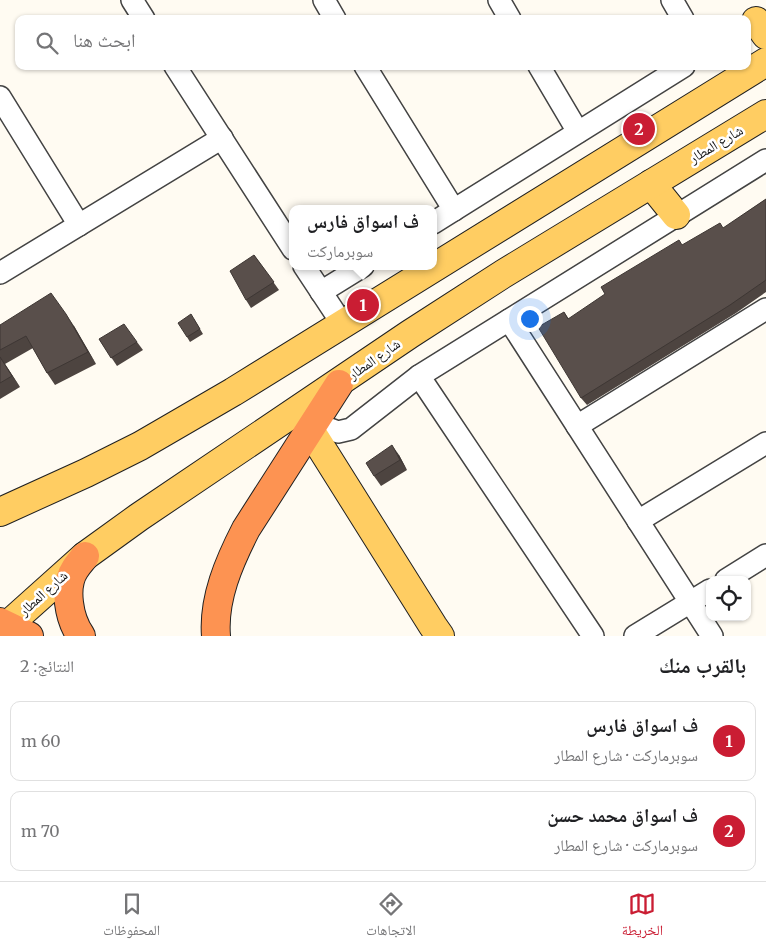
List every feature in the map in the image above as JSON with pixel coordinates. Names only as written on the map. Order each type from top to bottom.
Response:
[{"type":"highway","points":[[216,636],[216,612],[225,577],[234,553],[246,529],[338,384]]},
{"type":"highway","points":[[81,636],[72,616],[69,591],[74,570],[85,556]]},
{"type":"main road","points":[[437,266],[766,62]]},
{"type":"main road","name":"شارع المطار","points":[[9,629],[85,556],[139,517],[410,334],[503,274],[766,114]]},
{"type":"main road","points":[[651,184],[676,215]]},
{"type":"main road","points":[[0,512],[140,446],[233,392],[431,270]]},
{"type":"main road","points":[[312,426],[440,636]]},
{"type":"street","points":[[132,0],[141,15]]},
{"type":"street","points":[[324,0],[333,15]]},
{"type":"street","points":[[499,0],[508,15]]},
{"type":"street","points":[[672,0],[681,15]]},
{"type":"street","points":[[178,70],[289,243]]},
{"type":"street","points":[[367,70],[454,210]]},
{"type":"street","points":[[540,70],[578,132]]},
{"type":"street","points":[[437,221],[678,70]]},
{"type":"street","points":[[0,97],[79,225]]},
{"type":"street","points":[[0,273],[222,138]]},
{"type":"street","points":[[312,426],[338,432],[351,429],[419,376],[766,160]]},
{"type":"street","points":[[307,270],[342,325]]},
{"type":"street","points":[[321,292],[357,270]]},
{"type":"street","points":[[577,426],[766,309]]},
{"type":"street","points":[[510,320],[712,636]]},
{"type":"street","points":[[419,376],[593,636]]},
{"type":"street","points":[[638,521],[766,443]]},
{"type":"street","points":[[732,576],[766,555]]},
{"type":"street","points":[[635,636],[706,592]]},
{"type":"building","points":[[766,199],[766,280],[730,305],[581,398],[538,327],[564,312],[568,319],[605,294],[601,287],[679,240],[682,245],[720,223],[723,228]]},
{"type":"building","points":[[254,255],[274,282],[246,300],[230,271]]},
{"type":"building","points":[[51,293],[66,314],[88,352],[47,373],[26,336],[0,350],[0,325]]},
{"type":"building","points":[[191,314],[200,329],[187,337],[178,323]]},
{"type":"building","points":[[124,324],[137,342],[111,358],[99,339]]},
{"type":"building","points":[[0,357],[12,376],[0,383]]},
{"type":"building","points":[[392,445],[400,460],[374,476],[366,463]]},
{"type":"place","name":"ف اسواق محمد حسن","points":[[639,129]]},
{"type":"place","name":"ف اسواق فارس","points":[[363,305]]}]
